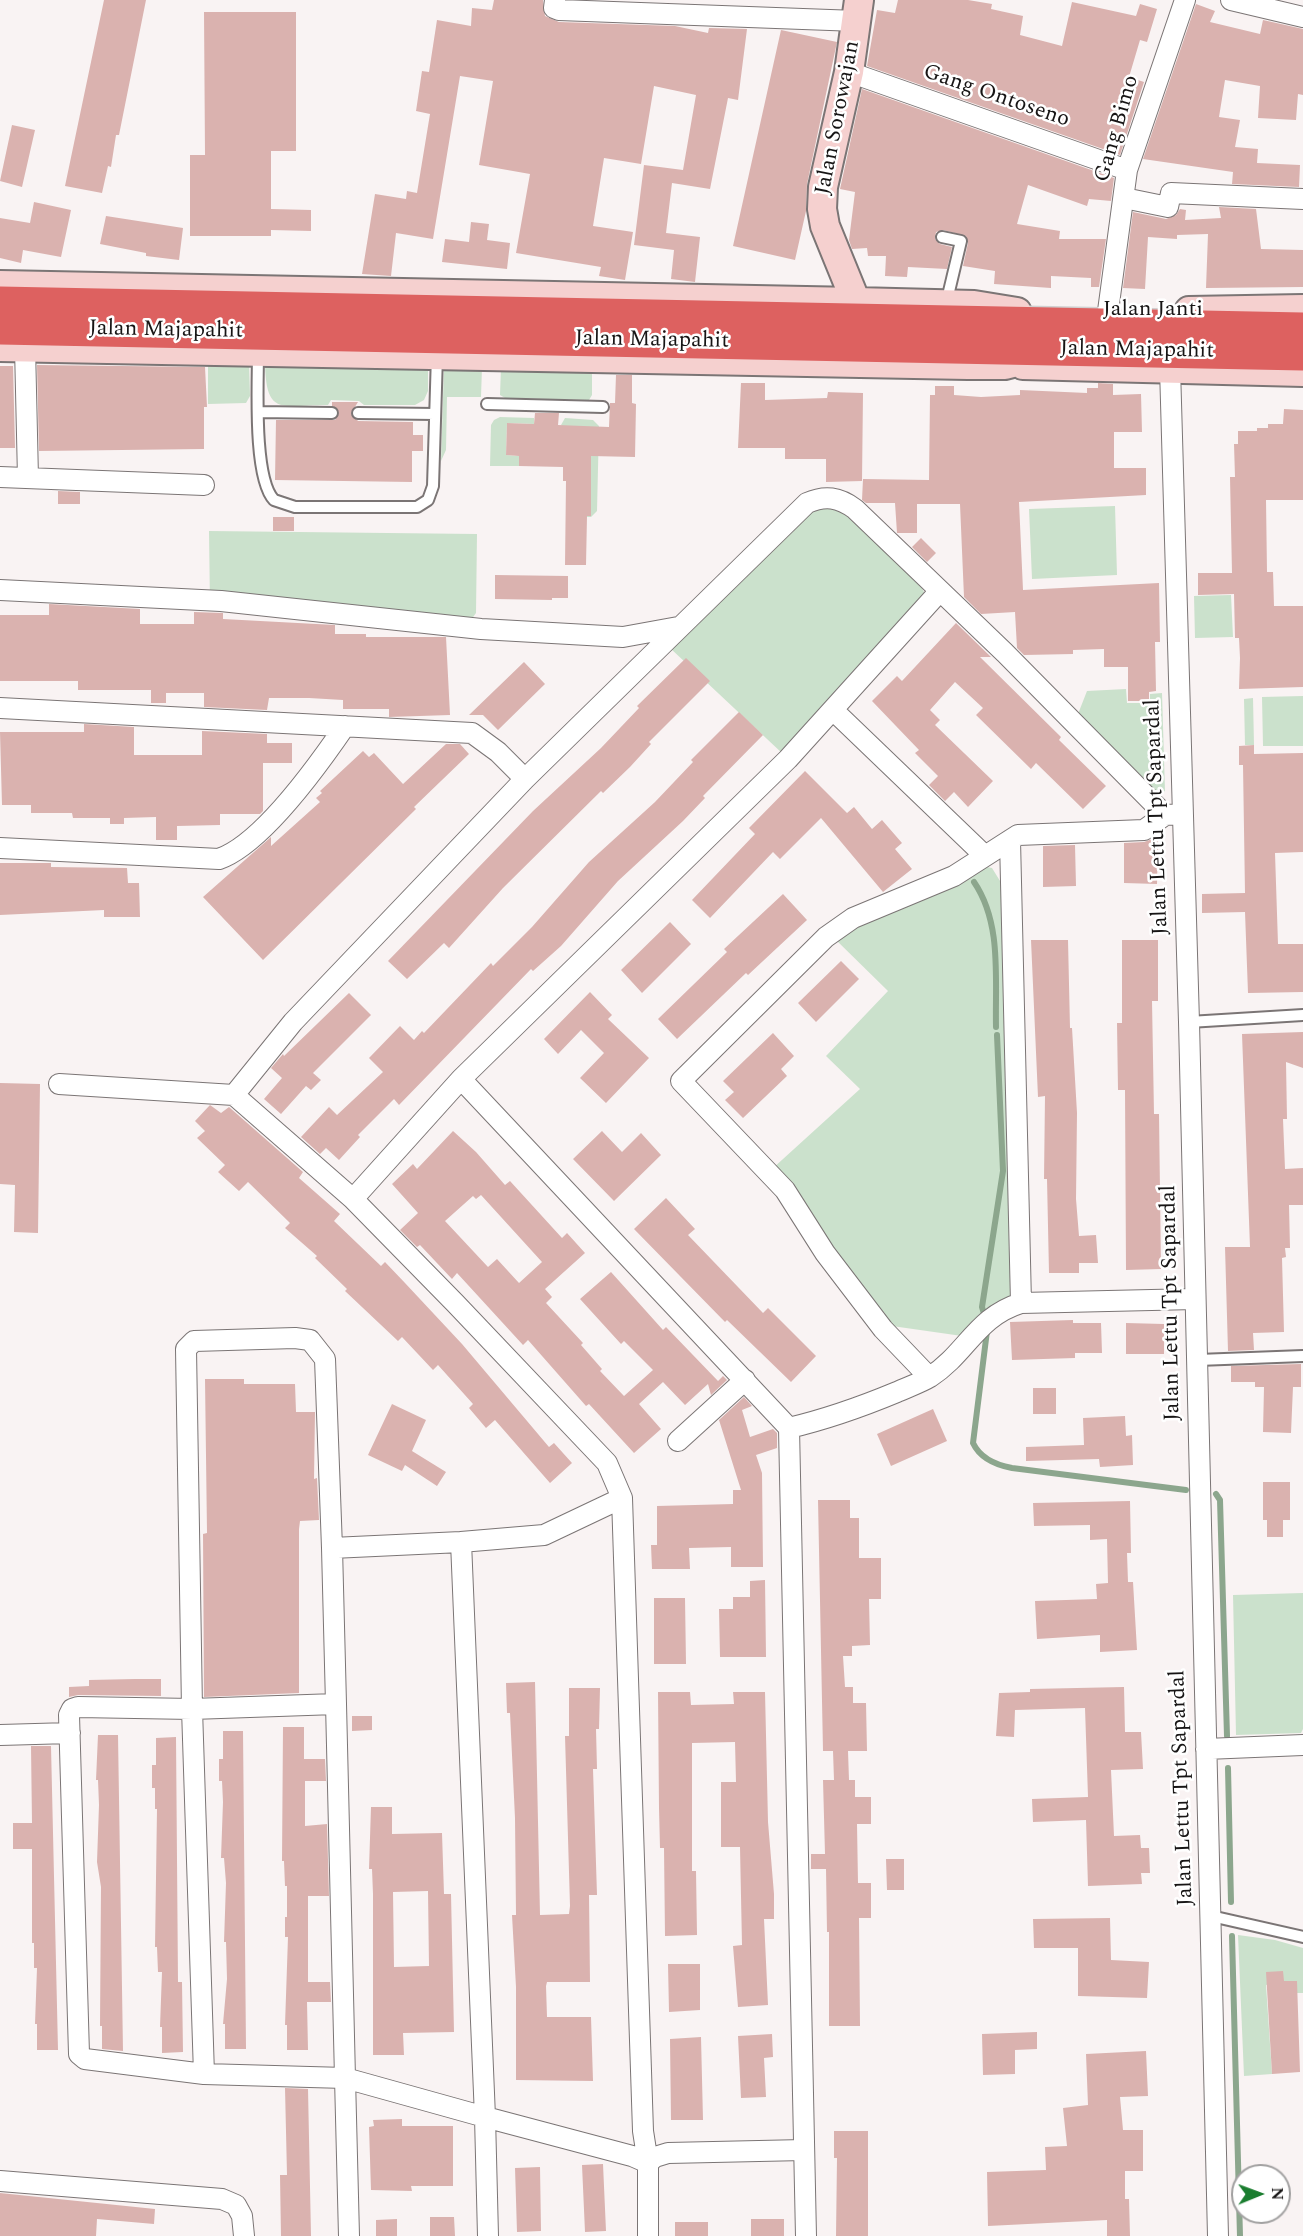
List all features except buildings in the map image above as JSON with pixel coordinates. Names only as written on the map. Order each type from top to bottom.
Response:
[{"type":"highway","name":"Jalan Majapahit","points":[[0,303],[621,307],[1066,338],[1228,341],[1303,354]]},
{"type":"highway","name":"Jalan Majapahit","points":[[1228,341],[1303,328]]},
{"type":"highway","name":"Jalan Majapahit","points":[[8,340],[139,339],[792,352],[1066,338]]},
{"type":"street","points":[[555,0],[554,8],[559,9],[858,11]]},
{"type":"street","name":"Gang Bimo","points":[[1108,311],[1127,170],[1185,0]]},
{"type":"street","points":[[1231,0],[1303,17]]},
{"type":"street","name":"Jalan Sorowajan","points":[[856,302],[825,226],[822,209],[823,188],[849,72],[858,11]]},
{"type":"street","name":"Gang Ontoseno","points":[[849,72],[1127,170]]},
{"type":"street","points":[[1124,198],[1168,207],[1171,193],[1303,199]]},
{"type":"street","points":[[0,285],[621,307],[856,302],[946,305],[1004,308],[1066,338]]},
{"type":"street","name":"Jalan Janti","points":[[1004,308],[1108,311],[1303,309]]},
{"type":"street","points":[[1005,365],[1066,338]]},
{"type":"street","points":[[139,339],[258,351],[437,354],[792,352],[1005,365],[1303,372]]},
{"type":"street","points":[[8,340],[28,478]]},
{"type":"street","name":"Jalan Lettu Tpt Sapardal","points":[[1170,368],[1173,814],[1189,1022],[1218,2236]]},
{"type":"street","points":[[0,477],[204,485]]},
{"type":"street","points":[[234,1095],[293,1022],[525,779],[650,660],[678,627],[807,503],[818,498],[832,497],[855,509],[1173,814],[1144,830],[1026,833],[1010,840],[954,876],[853,918],[838,927],[681,1081],[785,1191],[825,1253],[883,1329],[929,1377]]},
{"type":"street","points":[[0,590],[221,600],[481,629],[611,637],[678,627]]},
{"type":"street","points":[[353,1199],[461,1079],[788,759],[939,592]]},
{"type":"street","points":[[0,708],[472,733],[498,752],[525,779]]},
{"type":"street","points":[[833,711],[986,856]]},
{"type":"street","points":[[0,848],[219,859],[233,854],[298,791],[345,726]]},
{"type":"street","points":[[1010,840],[1022,1303]]},
{"type":"street","points":[[461,1079],[789,1428],[803,1977],[806,2236]]},
{"type":"street","points":[[59,1084],[234,1095],[353,1199],[606,1463],[622,1498],[643,2131],[648,2149],[648,2236]]},
{"type":"street","points":[[789,1428],[850,1412],[929,1377],[956,1356],[986,1321],[1006,1308],[1022,1303],[1195,1299]]},
{"type":"street","points":[[204,2074],[192,1709],[186,1349],[188,1343],[194,1341],[295,1338],[310,1340],[320,1350],[325,1370],[332,1548],[349,2236]]},
{"type":"street","points":[[678,1441],[745,1380]]},
{"type":"street","points":[[332,1548],[461,1542],[544,1535],[622,1498]]},
{"type":"street","points":[[461,1542],[488,2236]]},
{"type":"street","points":[[336,1704],[192,1709],[78,1707],[72,1709],[69,1715],[79,2054],[85,2059],[204,2074],[345,2078],[632,2156],[648,2163]]},
{"type":"street","points":[[0,1735],[70,1733]]},
{"type":"street","points":[[1206,1749],[1303,1745]]},
{"type":"street","points":[[648,2163],[655,2157],[668,2153],[804,2150]]},
{"type":"street","points":[[0,2181],[222,2199],[237,2205],[242,2216],[244,2236]]},
{"type":"lane","points":[[942,237],[961,241],[946,305]]},
{"type":"lane","points":[[258,351],[262,474],[266,489],[274,500],[295,507],[417,507],[424,504],[433,486],[437,354]]},
{"type":"lane","points":[[487,404],[603,407]]},
{"type":"lane","points":[[259,412],[332,413]]},
{"type":"lane","points":[[358,413],[435,414]]},
{"type":"lane","points":[[1189,1022],[1303,1015]]},
{"type":"lane","points":[[1198,1360],[1303,1356]]},
{"type":"lane","points":[[1211,1916],[1303,1937]]},
{"type":"green space","points":[[208,362],[249,362],[250,396],[246,403],[208,404]]},
{"type":"green space","points":[[265,363],[428,366],[428,391],[424,400],[415,405],[364,405],[359,401],[331,400],[328,405],[288,406],[273,400],[266,380]]},
{"type":"green space","points":[[444,366],[482,367],[481,397],[447,397],[446,450],[441,461]]},
{"type":"green space","points":[[501,367],[592,368],[592,395],[589,400],[505,398],[500,395]]},
{"type":"green space","points":[[500,417],[534,418],[534,424],[507,423],[506,455],[519,456],[519,466],[490,466],[491,425]]},
{"type":"green space","points":[[565,418],[593,420],[599,426],[597,511],[591,517],[587,517],[591,465],[561,425]]},
{"type":"green space","points":[[824,506],[841,510],[921,586],[925,594],[783,754],[670,648],[808,512]]},
{"type":"green space","points":[[1115,506],[1117,575],[1032,579],[1029,509]]},
{"type":"green space","points":[[209,531],[477,534],[476,613],[471,620],[210,606]]},
{"type":"green space","points":[[1231,595],[1233,637],[1195,638],[1194,596]]},
{"type":"green space","points":[[1126,689],[1127,703],[1150,703],[1150,694],[1162,693],[1165,791],[1158,795],[1078,714],[1087,691]]},
{"type":"green space","points":[[1303,696],[1303,746],[1263,746],[1262,697]]},
{"type":"green space","points":[[1253,698],[1254,745],[1245,745],[1244,699]]},
{"type":"green space","points":[[987,867],[992,868],[1005,889],[1011,1297],[987,1313],[979,1315],[962,1336],[892,1326],[772,1169],[860,1089],[826,1056],[888,991],[835,939],[844,932]]},
{"type":"green space","points":[[1303,1593],[1303,1729],[1301,1733],[1236,1735],[1233,1595]]},
{"type":"green space","points":[[1238,1935],[1275,1940],[1303,1948],[1303,1993],[1297,1993],[1297,1981],[1266,1985],[1272,2074],[1244,2076]]},
{"type":"waterway","points":[[974,882],[983,898],[993,933],[996,970],[996,1027]]},
{"type":"waterway","points":[[984,1314],[982,1307],[1003,1171],[997,1035]]},
{"type":"waterway","points":[[987,1331],[973,1443],[984,1457],[994,1463],[1012,1468],[1186,1490]]},
{"type":"waterway","points":[[1216,1494],[1220,1500],[1227,1736]]},
{"type":"waterway","points":[[1228,1768],[1231,1902]]},
{"type":"waterway","points":[[1232,1936],[1240,2236]]}]
